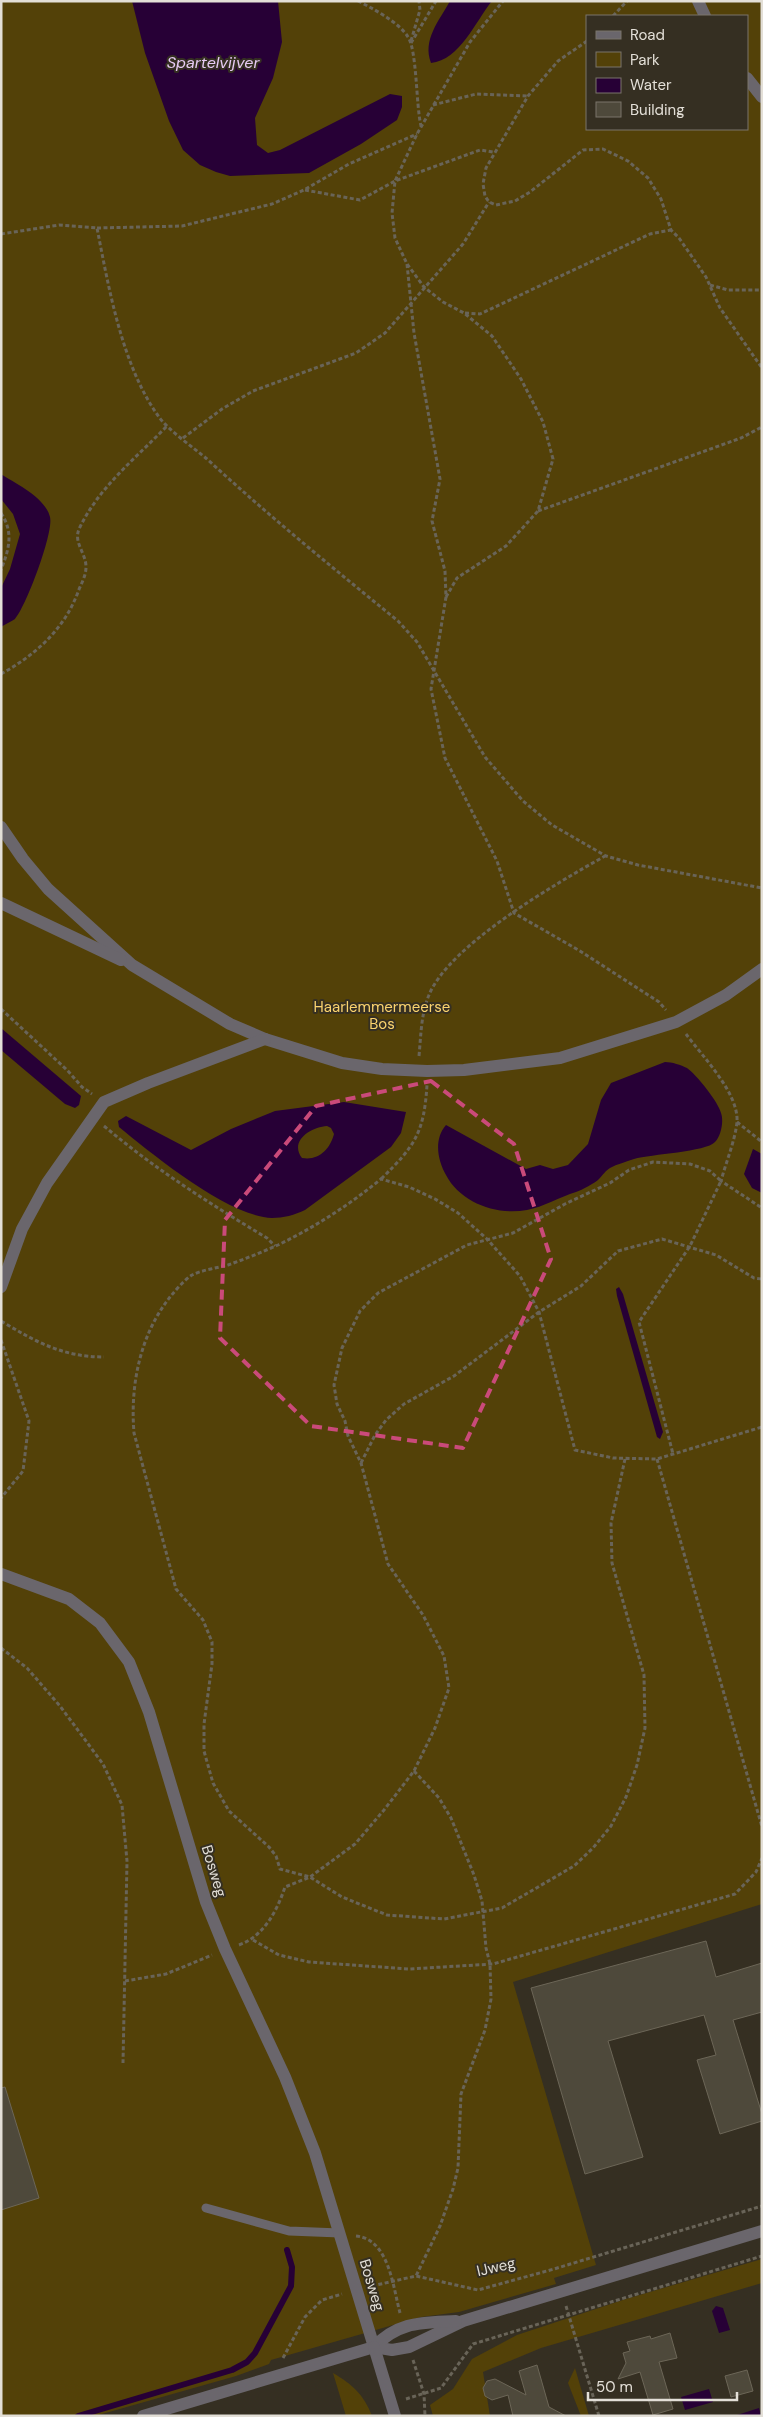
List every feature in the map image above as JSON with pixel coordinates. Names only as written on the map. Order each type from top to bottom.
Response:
[{"type":"street","points":[[698,1],[705,15]]},
{"type":"street","points":[[748,79],[762,97]]},
{"type":"street","points":[[1,827],[23,859],[48,889],[132,965]]},
{"type":"street","points":[[1,903],[132,965],[230,1024],[265,1039],[342,1063],[422,1071],[464,1070],[560,1058],[676,1022],[726,995],[762,969]]},
{"type":"street","points":[[1,1287],[22,1229],[47,1183],[104,1102],[148,1082],[265,1039]]},
{"type":"street","name":"Bosweg","points":[[1,1574],[69,1599],[100,1623],[129,1662],[149,1712],[206,1902],[225,1949],[285,2077],[315,2153],[393,2410]]},
{"type":"street","points":[[143,2416],[374,2347],[392,2350],[409,2347],[462,2321],[762,2231]]},
{"type":"street","points":[[374,2347],[386,2335],[404,2326],[462,2321]]},
{"type":"lane","points":[[206,2208],[289,2231],[340,2233]]},
{"type":"path","points":[[358,1],[378,10],[408,37],[411,44],[417,110],[421,126]]},
{"type":"path","points":[[411,44],[420,10],[419,1]]},
{"type":"path","points":[[411,44],[436,1]]},
{"type":"path","points":[[446,597],[457,578],[506,546],[538,511],[553,459],[543,422],[521,379],[492,336],[464,314],[443,302],[424,286],[407,264],[395,238],[392,213],[395,181],[421,126],[470,42],[503,1]]},
{"type":"path","points":[[614,15],[627,1]]},
{"type":"path","points":[[586,41],[558,61],[528,96],[493,152],[484,175],[486,196],[489,202],[496,206],[515,201],[530,192],[583,150],[603,149],[628,161],[648,178],[661,198],[671,230],[679,238],[710,285],[720,308],[762,368]]},
{"type":"path","points":[[433,105],[476,94],[528,96]]},
{"type":"path","points":[[1,234],[59,226],[96,228],[182,226],[272,204],[304,190],[348,164],[417,134]]},
{"type":"path","points":[[304,190],[360,200],[395,181],[480,150],[493,152]]},
{"type":"path","points":[[183,438],[222,409],[253,391],[356,353],[385,333],[411,305],[424,286],[463,244],[489,202]]},
{"type":"path","points":[[96,228],[108,287],[124,345],[140,383],[159,418],[261,509],[398,620],[417,642],[485,757],[523,801],[552,826],[606,856],[638,865],[762,888]]},
{"type":"path","points":[[464,314],[480,314],[650,234],[671,230]]},
{"type":"path","points":[[407,264],[414,333],[440,479],[432,521],[445,571],[446,597],[432,667],[430,689],[445,758],[497,861],[514,913],[580,951],[659,1002],[731,1095],[736,1108],[737,1122],[720,1181],[690,1246],[639,1322],[673,1454]]},
{"type":"path","points":[[710,285],[728,290],[762,290]]},
{"type":"path","points":[[1,674],[34,653],[63,620],[84,577],[86,566],[84,557],[77,544],[78,529],[104,488],[167,426]]},
{"type":"path","points":[[538,511],[741,438],[762,427]]},
{"type":"path","points":[[1,513],[8,524],[9,550],[1,570]]},
{"type":"path","points":[[606,856],[572,874],[469,944],[444,970],[430,993],[423,1013],[422,1071],[426,1096],[419,1136],[407,1154],[381,1179],[320,1223],[275,1246],[230,1264],[192,1275],[176,1290],[161,1309],[145,1337],[138,1367],[132,1412],[134,1433],[176,1589],[202,1620],[212,1642],[212,1664],[204,1724],[204,1751],[213,1783],[229,1811],[269,1847],[276,1856],[280,1869],[310,1877],[342,1897],[387,1915],[444,1919],[502,1908],[552,1881],[574,1866],[593,1848],[611,1826],[626,1797],[637,1764],[645,1728],[644,1675],[612,1563],[611,1523],[625,1459]]},
{"type":"path","points":[[1,1009],[67,1070],[82,1087],[104,1102]]},
{"type":"path","points":[[93,1117],[127,1147],[150,1160],[196,1195],[267,1238],[275,1246]]},
{"type":"path","points":[[737,1122],[762,1142]]},
{"type":"path","points":[[125,1980],[166,1974],[193,1965],[225,1949],[253,1940],[276,1911],[285,1887],[310,1877],[355,1844],[414,1771],[435,1728],[449,1688],[444,1656],[423,1615],[388,1564],[361,1463],[348,1436],[334,1385],[342,1348],[360,1312],[378,1293],[467,1244],[513,1233],[565,1204],[610,1183],[628,1170],[653,1162],[690,1164],[710,1171],[720,1181],[762,1208]]},
{"type":"path","points":[[381,1179],[409,1187],[435,1199],[458,1213],[486,1239],[520,1276],[540,1312],[575,1450],[625,1459],[657,1459],[762,1427]]},
{"type":"path","points":[[361,1463],[375,1435],[386,1420],[404,1404],[454,1376],[540,1312],[580,1286],[618,1251],[662,1239],[716,1255],[754,1278],[762,1278]]},
{"type":"path","points":[[1,1322],[42,1345],[82,1357],[104,1357]]},
{"type":"path","points":[[1,1340],[28,1421],[23,1471],[1,1498]]},
{"type":"path","points":[[657,1459],[762,1827]]},
{"type":"path","points":[[1,1648],[27,1668],[60,1706],[104,1764],[122,1805],[127,1861],[124,2063]]},
{"type":"path","points":[[414,1771],[439,1798],[451,1818],[474,1876],[484,1912],[486,1948],[490,1964],[489,2016],[461,2094],[458,2168],[440,2226],[416,2276]]},
{"type":"path","points":[[253,1940],[279,1955],[309,1962],[409,1969],[490,1964],[545,1950],[734,1894],[756,1872],[762,1858]]},
{"type":"path","name":"IJweg","points":[[273,2376],[306,2317],[322,2300],[416,2276],[478,2290],[762,2206]]},
{"type":"path","name":"Bosweg","points":[[340,2233],[365,2236],[375,2243],[382,2252],[391,2281]]},
{"type":"path","points":[[393,2410],[441,2388],[473,2344],[762,2256]]},
{"type":"path","points":[[554,2269],[599,2416]]},
{"type":"highlighted area","points":[[431,1081],[514,1144],[551,1259],[463,1448],[311,1426],[220,1338],[225,1220],[316,1106]]},
{"type":"green space","name":"Haarlemmermeerse Bos","points":[[1,1],[762,1],[762,1904],[513,1982],[596,2265],[554,2278],[556,2284],[459,2312],[421,2317],[271,2360],[269,2364],[236,2376],[95,2416],[1,2416]]},
{"type":"green space","points":[[762,2259],[762,2283],[541,2348],[483,2372],[490,2416],[433,2416],[430,2405],[453,2389],[472,2359],[517,2335],[626,2299]]},
{"type":"green space","points":[[575,2368],[589,2416],[581,2416],[568,2383]]},
{"type":"green space","points":[[333,2373],[357,2391],[372,2416],[346,2416]]},
{"type":"water","name":"Spartelvijver","points":[[132,1],[278,1],[282,42],[273,78],[255,118],[257,145],[268,153],[280,150],[390,94],[402,96],[402,107],[397,120],[361,144],[309,173],[230,176],[200,165],[183,150],[169,121],[145,53]]},
{"type":"water","points":[[450,1],[492,1],[459,48],[441,60],[431,63],[429,55],[430,39]]},
{"type":"water","points":[[1,474],[42,503],[50,517],[50,525],[44,553],[26,600],[15,619],[1,627],[1,588],[10,569],[20,534],[13,514],[1,499]]},
{"type":"water","points":[[1,1028],[81,1096],[79,1105],[75,1108],[65,1104],[1,1050]]},
{"type":"water","points":[[665,1062],[679,1065],[691,1071],[707,1089],[719,1108],[722,1124],[717,1139],[710,1145],[642,1157],[622,1163],[610,1168],[597,1181],[582,1190],[527,1210],[503,1211],[480,1205],[460,1193],[452,1185],[443,1169],[438,1143],[446,1125],[526,1169],[540,1165],[553,1169],[568,1165],[588,1144],[601,1100],[611,1083]]},
{"type":"water","points":[[344,1102],[406,1112],[401,1133],[391,1147],[305,1210],[289,1216],[272,1218],[254,1215],[213,1196],[119,1127],[118,1121],[126,1116],[191,1150],[231,1129],[275,1111]],"holes":[[[327,1126],[331,1128],[334,1134],[327,1149],[314,1158],[302,1158],[298,1146],[304,1136],[321,1127]]]},
{"type":"water","points":[[753,1149],[762,1154],[762,1193],[752,1188],[744,1174]]},
{"type":"water","points":[[619,1287],[623,1294],[663,1432],[660,1439],[657,1437],[617,1296],[616,1289]]},
{"type":"water","points":[[716,2306],[723,2308],[730,2330],[719,2333],[712,2311]]},
{"type":"water","points":[[709,2389],[713,2402],[685,2410],[681,2397]]},
{"type":"water","points":[[759,2408],[761,2416],[734,2416]]},
{"type":"building","points":[[706,1941],[716,1977],[762,1963],[762,2012],[733,2020],[762,2114],[762,2121],[720,2134],[697,2060],[716,2055],[704,2015],[608,2041],[643,2157],[585,2174],[531,1988]]},
{"type":"building","points":[[5,2087],[39,2198],[1,2210],[1,2088]]},
{"type":"building","points":[[670,2333],[677,2358],[659,2362],[673,2409],[653,2415],[640,2372],[618,2379],[626,2363],[623,2353],[630,2351],[627,2342],[650,2336],[651,2339]]},
{"type":"building","points":[[537,2365],[549,2407],[566,2416],[513,2416],[508,2395],[492,2400],[485,2396],[483,2388],[487,2381],[495,2379],[526,2395],[519,2371]]},
{"type":"building","points":[[747,2370],[753,2391],[731,2397],[725,2376]]},
{"type":"waterway","points":[[78,2416],[232,2370],[247,2362],[255,2353],[291,2286],[292,2267],[287,2250]]}]
